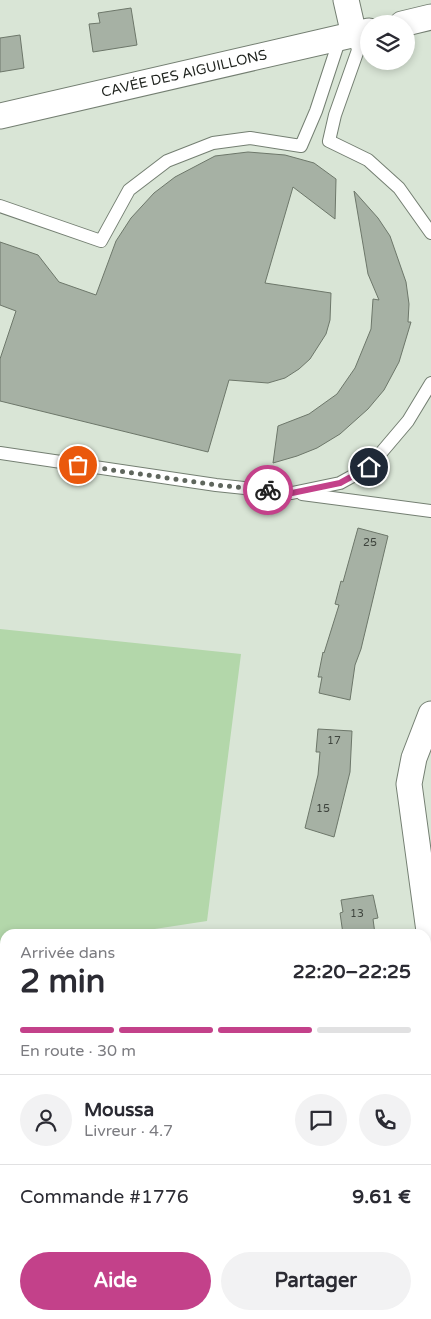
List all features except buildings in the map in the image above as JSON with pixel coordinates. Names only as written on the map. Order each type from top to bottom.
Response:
[{"type":"street","points":[[346,0],[355,35]]},
{"type":"street","points":[[415,21],[431,17]]},
{"type":"street","name":"CAVÉE DES AIGUILLONS","points":[[0,116],[355,35]]},
{"type":"street","points":[[429,929],[409,784],[414,758],[431,714]]},
{"type":"lane","points":[[0,206],[101,241],[129,190],[167,161],[213,143],[250,138],[301,146],[316,111],[355,35]]},
{"type":"lane","points":[[355,35],[358,50],[335,116],[329,141],[368,160],[399,188],[431,233]]},
{"type":"lane","points":[[292,493],[340,483],[369,467],[408,421],[431,383]]},
{"type":"lane","points":[[0,453],[216,485],[431,511]]},
{"type":"green space","points":[[0,629],[241,654],[207,921],[155,929],[0,929]]},
{"type":"way so far","points":[[78,465],[216,485],[268,490]]},
{"type":"route","points":[[268,490],[292,493],[340,483],[369,467]]}]
